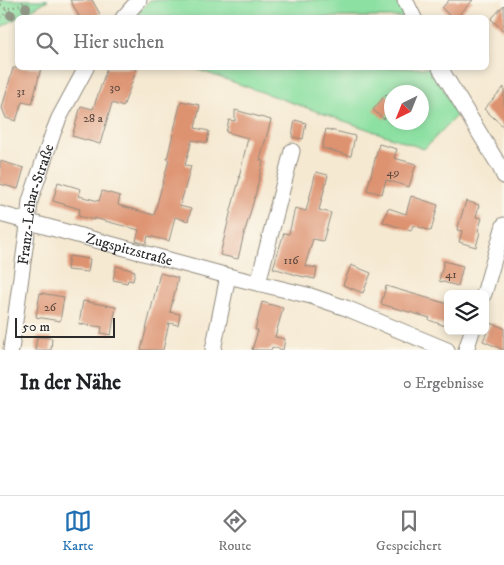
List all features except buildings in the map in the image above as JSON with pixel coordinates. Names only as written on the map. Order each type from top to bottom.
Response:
[{"type":"street","points":[[405,0],[412,15]]},
{"type":"street","name":"Franz-Lehar-Straße","points":[[11,350],[30,201],[59,118],[85,70]]},
{"type":"street","points":[[441,70],[503,169]]},
{"type":"street","points":[[258,283],[292,151]]},
{"type":"street","name":"Zugspitzstraße","points":[[0,214],[330,302],[447,350]]},
{"type":"street","points":[[485,290],[504,225]]},
{"type":"street","points":[[213,350],[228,276]]},
{"type":"street","points":[[466,350],[471,335]]},
{"type":"path","points":[[6,9],[21,5],[25,0]]},
{"type":"path","points":[[1,2],[6,9]]},
{"type":"path","points":[[0,17],[4,16],[6,9]]},
{"type":"green space","points":[[0,0],[48,0],[22,15],[15,15],[15,19],[0,28]]},
{"type":"green space","points":[[150,0],[394,0],[406,15],[137,15]]},
{"type":"green space","points":[[199,70],[434,70],[457,115],[424,149]]}]
